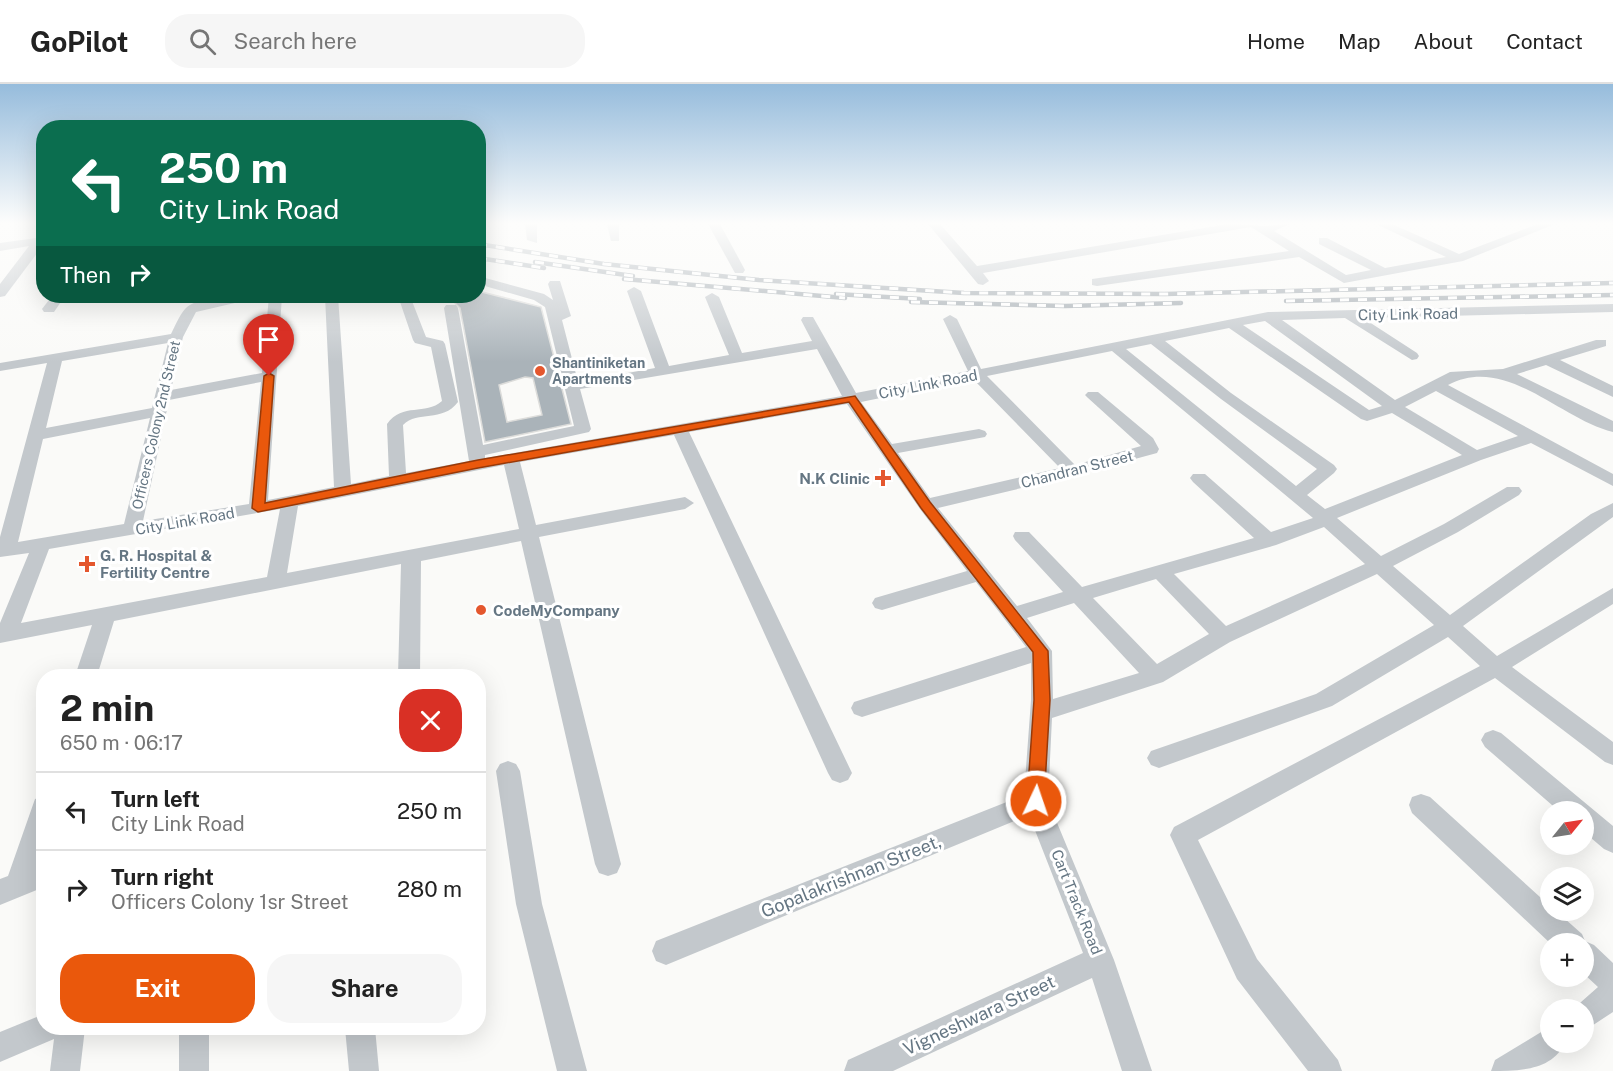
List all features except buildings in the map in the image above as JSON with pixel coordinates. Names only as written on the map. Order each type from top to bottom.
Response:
[{"type":"street","points":[[1,291],[17,270]]},
{"type":"street","points":[[976,270],[980,275],[1008,270]]},
{"type":"street","points":[[1097,282],[1181,270]]},
{"type":"street","points":[[1329,270],[1344,279],[1400,270]]},
{"type":"street","points":[[1380,270],[1386,273]]},
{"type":"street","points":[[451,308],[477,458],[583,429],[551,305],[539,297],[486,282]]},
{"type":"street","points":[[555,284],[598,443]]},
{"type":"street","points":[[634,291],[663,371]]},
{"type":"street","points":[[712,297],[737,358]]},
{"type":"street","points":[[50,309],[54,303]]},
{"type":"street","name":"Officers Colony 2nd Street","points":[[132,530],[176,337],[191,310],[206,303]]},
{"type":"street","points":[[258,508],[275,303]]},
{"type":"street","points":[[331,303],[343,491]]},
{"type":"street","points":[[398,480],[395,424],[397,420],[403,416],[441,410],[450,402],[438,344],[420,340],[407,303]]},
{"type":"street","name":"City Link Road","points":[[3,551],[290,502],[398,480],[477,458],[511,459],[851,399],[1155,340],[1229,322],[1269,316],[1613,308]]},
{"type":"street","points":[[1349,315],[1412,356]]},
{"type":"street","points":[[1269,316],[1396,406],[1475,456]]},
{"type":"street","points":[[950,319],[977,375],[1072,471]]},
{"type":"street","points":[[808,320],[851,399],[926,505],[1041,651],[862,708]]},
{"type":"street","points":[[1229,322],[1367,416],[1396,406],[1455,375],[1503,373],[1601,343]]},
{"type":"street","points":[[0,366],[176,337]]},
{"type":"street","points":[[1155,340],[1226,396],[1328,469],[1296,495]]},
{"type":"street","points":[[583,385],[820,344]]},
{"type":"street","points":[[1115,347],[1325,519],[1496,667],[1613,755]]},
{"type":"street","points":[[3,551],[56,357]]},
{"type":"street","points":[[1545,359],[1612,392]]},
{"type":"street","points":[[1503,373],[1613,427]]},
{"type":"street","points":[[36,435],[269,376]]},
{"type":"street","points":[[1435,384],[1613,481]]},
{"type":"street","points":[[1572,407],[1612,392]]},
{"type":"street","name":"Chandran Street","points":[[926,505],[1072,471],[1150,448],[1147,442],[1093,395]]},
{"type":"street","points":[[679,428],[840,773]]},
{"type":"street","points":[[888,450],[979,434]]},
{"type":"street","points":[[1012,615],[1077,594],[1161,573],[1269,541],[1475,456],[1532,437]]},
{"type":"street","points":[[511,459],[608,864]]},
{"type":"street","points":[[1199,478],[1269,541]]},
{"type":"street","points":[[1041,712],[1155,676],[1222,636],[1379,566],[1451,528],[1513,490]]},
{"type":"street","points":[[276,581],[290,502]]},
{"type":"street","points":[[3,635],[276,581],[411,558],[685,503]]},
{"type":"street","points":[[1159,758],[1324,700],[1449,626],[1597,518],[1613,509]]},
{"type":"street","points":[[1022,536],[1155,676]]},
{"type":"street","points":[[3,635],[41,546]]},
{"type":"street","points":[[409,669],[411,558]]},
{"type":"street","points":[[1161,573],[1222,636]]},
{"type":"street","points":[[882,603],[980,574]]},
{"type":"street","points":[[1327,1071],[1247,969],[1183,835],[1496,667],[1613,595]]},
{"type":"street","points":[[88,669],[105,616]]},
{"type":"street","name":"Cart Track Road","points":[[1041,651],[1041,712],[1036,801],[1100,960],[1137,1071]]},
{"type":"street","points":[[1493,740],[1565,801]]},
{"type":"street","points":[[508,771],[529,904],[572,1071]]},
{"type":"street","name":"Gopalakrishnan Street,","points":[[666,951],[1036,801]]},
{"type":"street","points":[[1422,805],[1560,933]]},
{"type":"street","points":[[1594,825],[1613,841]]},
{"type":"street","points":[[9,888],[36,826]]},
{"type":"street","points":[[9,888],[36,877]]},
{"type":"street","name":"Vigneshwara Street","points":[[859,1071],[1100,960]]},
{"type":"street","points":[[1594,964],[1613,982]]},
{"type":"street","points":[[1594,1008],[1613,994]]},
{"type":"street","points":[[0,1047],[36,1032]]},
{"type":"street","points":[[65,1071],[69,1035]]},
{"type":"street","points":[[194,1035],[194,1071]]},
{"type":"street","points":[[361,1035],[364,1071]]},
{"type":"street","points":[[1516,1066],[1540,1049]]},
{"type":"railway","points":[[591,270],[633,276]]},
{"type":"railway","points":[[663,270],[759,280],[964,293],[1165,294],[1613,283]]},
{"type":"railway","points":[[624,279],[845,298]]},
{"type":"railway","points":[[836,294],[920,299]]},
{"type":"railway","points":[[1286,301],[1613,295]]},
{"type":"railway","points":[[911,302],[1065,306],[1181,303]]},
{"type":"place","name":"Shantiniketan Apartments","points":[[540,371]]},
{"type":"place","name":"N.K Clinic","points":[[883,478]]},
{"type":"place","name":"G. R. Hospital & Fertility Centre","points":[[87,564]]},
{"type":"place","name":"CodeMyCompany","points":[[481,610]]},
{"type":"route","points":[[269,376],[258,508],[478,464],[851,399],[926,505],[1041,651],[1042,700],[1036,801]]}]
